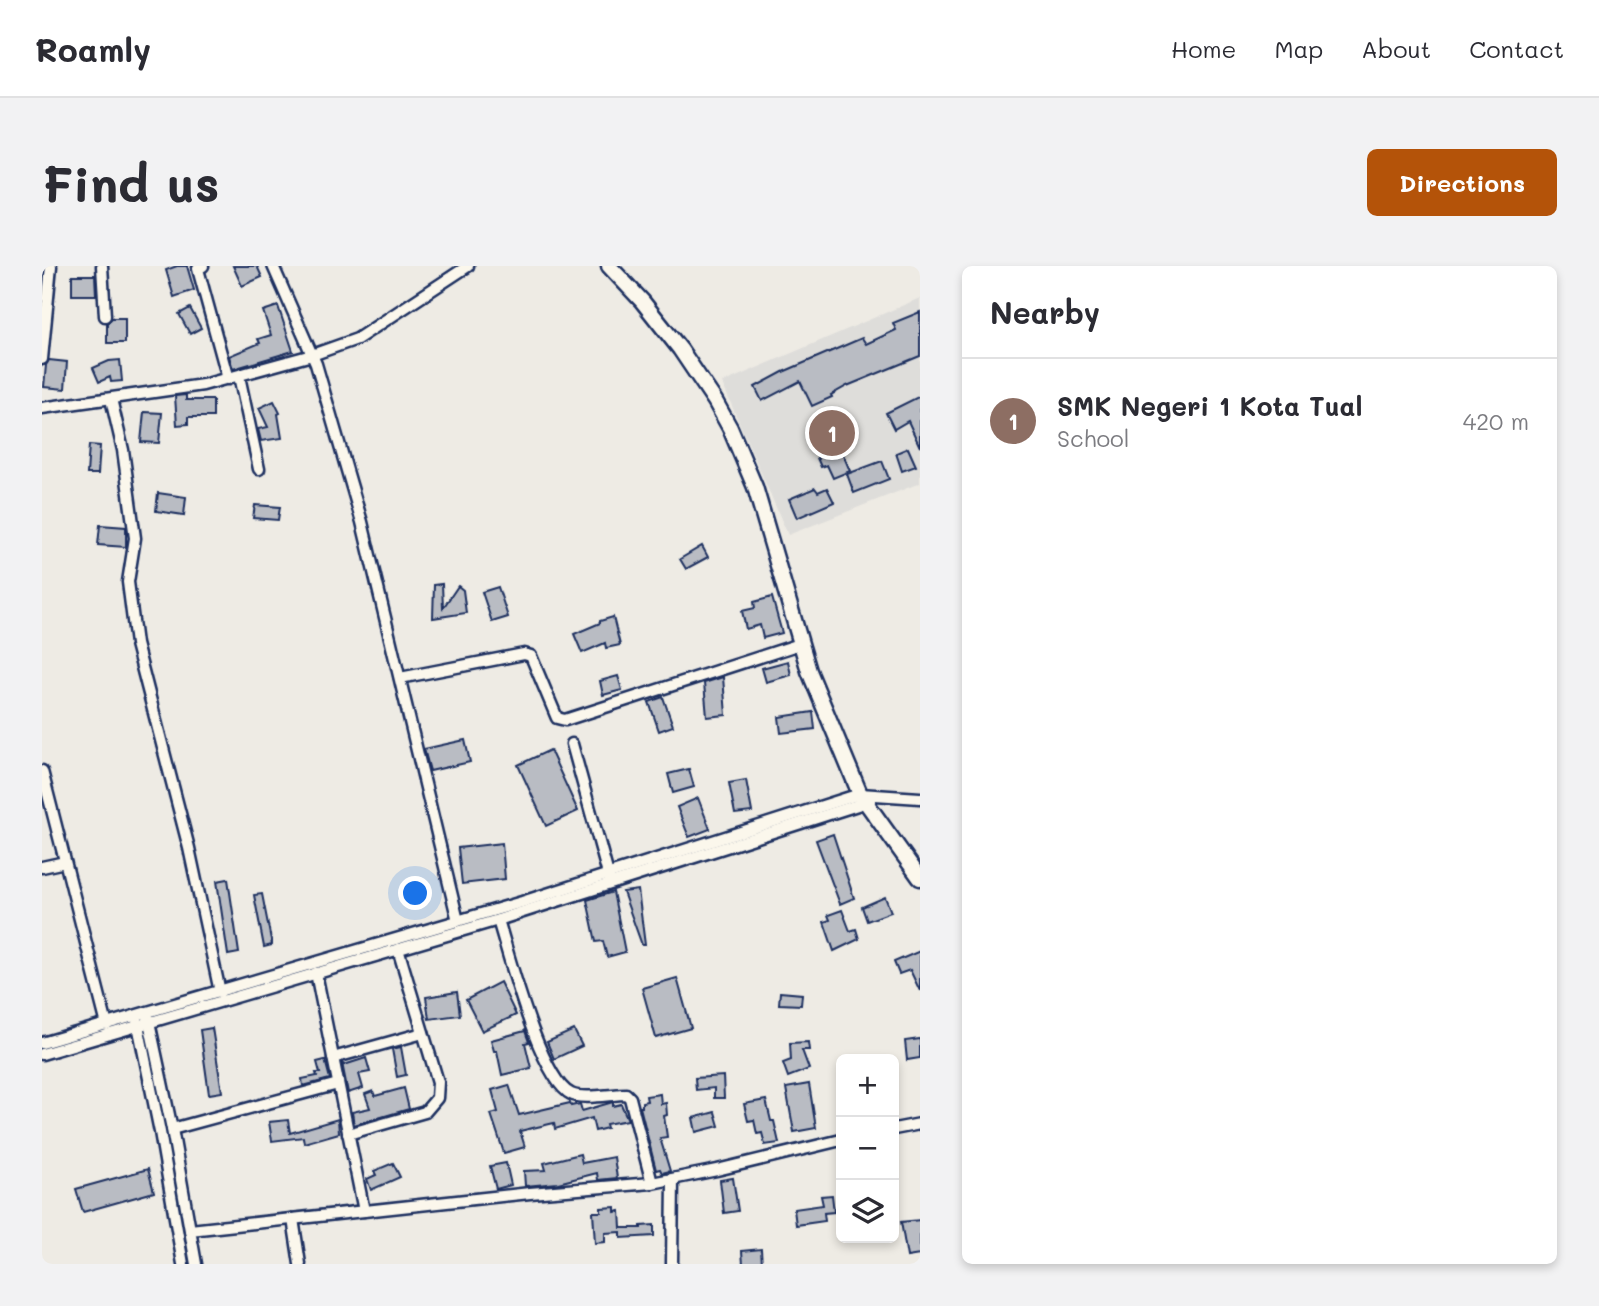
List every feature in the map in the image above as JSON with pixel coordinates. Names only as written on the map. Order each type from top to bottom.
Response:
[{"type":"highway","points":[[609,266],[680,349],[730,428],[761,508],[800,644],[864,798],[920,878]]},
{"type":"street","points":[[42,359],[51,266]]},
{"type":"street","points":[[102,266],[105,316]]},
{"type":"street","points":[[273,266],[312,355],[362,522],[458,921]]},
{"type":"street","points":[[42,408],[177,390],[228,379],[312,355],[357,339],[468,266]]},
{"type":"street","points":[[199,267],[228,379]]},
{"type":"street","points":[[239,376],[259,469]]},
{"type":"street","points":[[111,399],[123,450],[135,538],[128,582],[136,644],[189,849],[220,992]]},
{"type":"street","points":[[400,678],[524,654],[531,656],[557,718],[565,720],[800,644]]},
{"type":"street","points":[[572,744],[610,880]]},
{"type":"street","points":[[42,771],[107,1025]]},
{"type":"street","points":[[42,1044],[107,1025],[143,1020],[316,973],[498,920],[610,880],[864,798],[887,794],[920,798]]},
{"type":"street","points":[[42,867],[65,862]]},
{"type":"street","points":[[42,1054],[220,992],[458,921],[610,880]]},
{"type":"street","points":[[498,920],[534,1033],[550,1068],[566,1091],[575,1096],[625,1094],[630,1098],[652,1182]]},
{"type":"street","points":[[348,1134],[425,1112],[432,1106],[439,1090],[398,949]]},
{"type":"street","points":[[316,973],[364,1211]]},
{"type":"street","points":[[143,1020],[172,1129],[195,1264]]},
{"type":"street","points":[[143,1020],[183,1264]]},
{"type":"street","points":[[333,1058],[423,1034]]},
{"type":"street","points":[[172,1129],[338,1084]]},
{"type":"street","points":[[899,1128],[920,1124]]},
{"type":"street","points":[[190,1230],[673,1180],[836,1141]]},
{"type":"street","points":[[672,1264],[673,1180]]},
{"type":"street","points":[[293,1219],[299,1264]]},
{"type":"shaded area","points":[[920,298],[920,483],[788,535],[722,383]]},
{"type":"building","points":[[187,266],[194,290],[174,297],[166,270]]},
{"type":"building","points":[[233,266],[257,266],[262,277],[242,286]]},
{"type":"building","points":[[72,275],[95,275],[96,295],[72,295]]},
{"type":"building","points":[[278,306],[293,351],[233,369],[229,356],[260,343],[258,339],[271,335],[263,311]]},
{"type":"building","points":[[190,308],[201,328],[190,334],[179,314]]},
{"type":"building","points":[[920,312],[920,356],[847,386],[831,395],[832,397],[812,406],[800,381],[762,401],[755,387],[862,338],[866,344],[896,330],[893,323]]},
{"type":"building","points":[[112,318],[125,318],[125,343],[107,343],[107,323]]},
{"type":"building","points":[[49,360],[67,362],[65,389],[44,387]]},
{"type":"building","points":[[120,360],[122,381],[111,382],[110,377],[99,382],[93,368],[109,361]]},
{"type":"building","points":[[186,395],[186,400],[213,400],[213,417],[188,417],[188,424],[177,425],[175,396]]},
{"type":"building","points":[[920,396],[920,447],[908,421],[894,429],[886,413]]},
{"type":"building","points":[[274,401],[280,413],[282,438],[261,441],[258,429],[268,427],[259,408]]},
{"type":"building","points":[[144,412],[162,413],[159,443],[141,442]]},
{"type":"building","points":[[833,430],[850,471],[833,478],[827,465],[821,467],[817,458],[823,455],[815,437]]},
{"type":"building","points":[[89,445],[100,446],[98,474],[87,474]]},
{"type":"building","points":[[908,448],[916,466],[902,471],[896,453]]},
{"type":"building","points":[[882,461],[889,479],[854,493],[847,474]]},
{"type":"building","points":[[815,488],[818,492],[827,488],[834,502],[797,518],[789,499]]},
{"type":"building","points":[[158,493],[186,497],[184,515],[156,511]]},
{"type":"building","points":[[255,505],[280,507],[278,520],[253,518]]},
{"type":"building","points":[[100,525],[126,527],[126,547],[98,545]]},
{"type":"building","points":[[702,546],[708,557],[686,569],[680,559]]},
{"type":"building","points":[[442,584],[443,608],[458,586],[463,590],[466,613],[433,618],[434,585]]},
{"type":"building","points":[[498,587],[508,617],[492,622],[482,592]]},
{"type":"building","points":[[772,597],[782,633],[763,638],[760,625],[746,629],[742,611],[755,608],[754,602]]},
{"type":"building","points":[[613,617],[620,645],[606,648],[605,643],[582,653],[574,634]]},
{"type":"building","points":[[788,661],[791,675],[766,682],[762,668]]},
{"type":"building","points":[[618,676],[622,690],[603,695],[600,681]]},
{"type":"building","points":[[723,677],[726,715],[707,717],[704,683]]},
{"type":"building","points":[[663,697],[673,726],[659,731],[649,702]]},
{"type":"building","points":[[813,712],[815,729],[781,733],[779,717]]},
{"type":"building","points":[[465,740],[470,762],[430,771],[424,749]]},
{"type":"building","points":[[550,750],[578,811],[546,826],[518,765]]},
{"type":"building","points":[[689,769],[694,787],[673,793],[668,774]]},
{"type":"building","points":[[746,780],[752,812],[735,814],[729,783]]},
{"type":"building","points":[[698,798],[710,829],[689,837],[677,807]]},
{"type":"building","points":[[833,834],[854,898],[840,904],[816,840]]},
{"type":"building","points":[[502,843],[505,879],[462,884],[458,848]]},
{"type":"building","points":[[228,879],[239,953],[228,955],[217,881]]},
{"type":"building","points":[[638,890],[645,945],[642,945],[623,892]]},
{"type":"building","points":[[613,892],[625,952],[607,957],[603,941],[596,942],[587,900]]},
{"type":"building","points":[[262,894],[272,945],[264,947],[254,895]]},
{"type":"building","points":[[885,897],[891,912],[867,921],[862,907]]},
{"type":"building","points":[[842,910],[850,931],[856,929],[859,939],[834,951],[824,922],[830,920],[828,915]]},
{"type":"building","points":[[920,951],[920,991],[910,970],[899,974],[894,962]]},
{"type":"building","points":[[677,978],[691,1028],[656,1038],[642,988]]},
{"type":"building","points":[[500,982],[516,1015],[482,1031],[466,1000]]},
{"type":"building","points":[[457,992],[460,1015],[429,1019],[426,997]]},
{"type":"building","points":[[780,992],[802,994],[801,1005],[779,1004]]},
{"type":"building","points":[[212,1028],[222,1092],[209,1094],[200,1030]]},
{"type":"building","points":[[574,1030],[582,1046],[554,1059],[547,1042]]},
{"type":"building","points":[[525,1031],[529,1042],[525,1043],[531,1068],[502,1075],[497,1051],[494,1051],[491,1040]]},
{"type":"building","points":[[920,1039],[920,1058],[907,1060],[905,1041]]},
{"type":"building","points":[[808,1042],[809,1050],[802,1050],[809,1069],[788,1077],[783,1063],[791,1060],[790,1043]]},
{"type":"building","points":[[401,1047],[406,1075],[397,1077],[392,1049]]},
{"type":"building","points":[[366,1058],[370,1072],[359,1074],[363,1088],[348,1093],[342,1063],[344,1065]]},
{"type":"building","points":[[325,1060],[330,1079],[303,1086],[302,1079],[317,1076],[316,1073],[320,1073],[317,1062]]},
{"type":"building","points":[[723,1076],[724,1098],[714,1098],[714,1088],[696,1090],[695,1078]]},
{"type":"building","points":[[809,1084],[816,1128],[794,1132],[786,1088]]},
{"type":"building","points":[[509,1085],[519,1115],[570,1103],[571,1106],[580,1104],[582,1111],[613,1102],[613,1106],[621,1104],[628,1120],[606,1124],[607,1128],[595,1131],[592,1118],[555,1129],[554,1123],[520,1131],[525,1147],[504,1153],[491,1114],[498,1112],[492,1090]]},
{"type":"building","points":[[404,1088],[409,1109],[354,1125],[352,1112],[370,1108],[365,1094],[373,1091],[375,1096]]},
{"type":"building","points":[[660,1094],[661,1104],[666,1103],[667,1115],[664,1116],[667,1137],[660,1138],[670,1171],[662,1173],[660,1169],[656,1170],[640,1107],[642,1102],[647,1101],[646,1096]]},
{"type":"building","points":[[766,1100],[779,1143],[765,1145],[762,1133],[757,1134],[754,1120],[748,1121],[744,1104]]},
{"type":"building","points":[[715,1112],[719,1126],[696,1132],[693,1118]]},
{"type":"building","points":[[338,1119],[339,1133],[304,1143],[303,1137],[272,1141],[269,1122],[288,1120],[290,1133]]},
{"type":"building","points":[[580,1154],[582,1163],[614,1157],[617,1178],[598,1180],[597,1173],[558,1183],[525,1186],[524,1171],[546,1170],[544,1163]]},
{"type":"building","points":[[393,1163],[400,1177],[371,1190],[367,1179],[376,1175],[374,1171]]},
{"type":"building","points":[[506,1163],[511,1185],[496,1189],[490,1166]]},
{"type":"building","points":[[148,1169],[154,1192],[83,1212],[76,1189]]},
{"type":"building","points":[[733,1178],[738,1211],[724,1213],[720,1180]]},
{"type":"building","points":[[832,1195],[834,1212],[824,1213],[825,1221],[796,1225],[794,1209],[823,1205],[821,1196]]},
{"type":"building","points":[[615,1207],[615,1212],[620,1211],[621,1228],[654,1225],[654,1236],[621,1238],[621,1232],[605,1233],[605,1242],[595,1243],[593,1212],[601,1212],[601,1208]]},
{"type":"building","points":[[920,1220],[920,1255],[907,1257],[901,1222]]},
{"type":"building","points":[[761,1249],[762,1264],[743,1264],[742,1251]]},
{"type":"place","name":"SMK Negeri 1 Kota Tual","points":[[832,433]]}]
